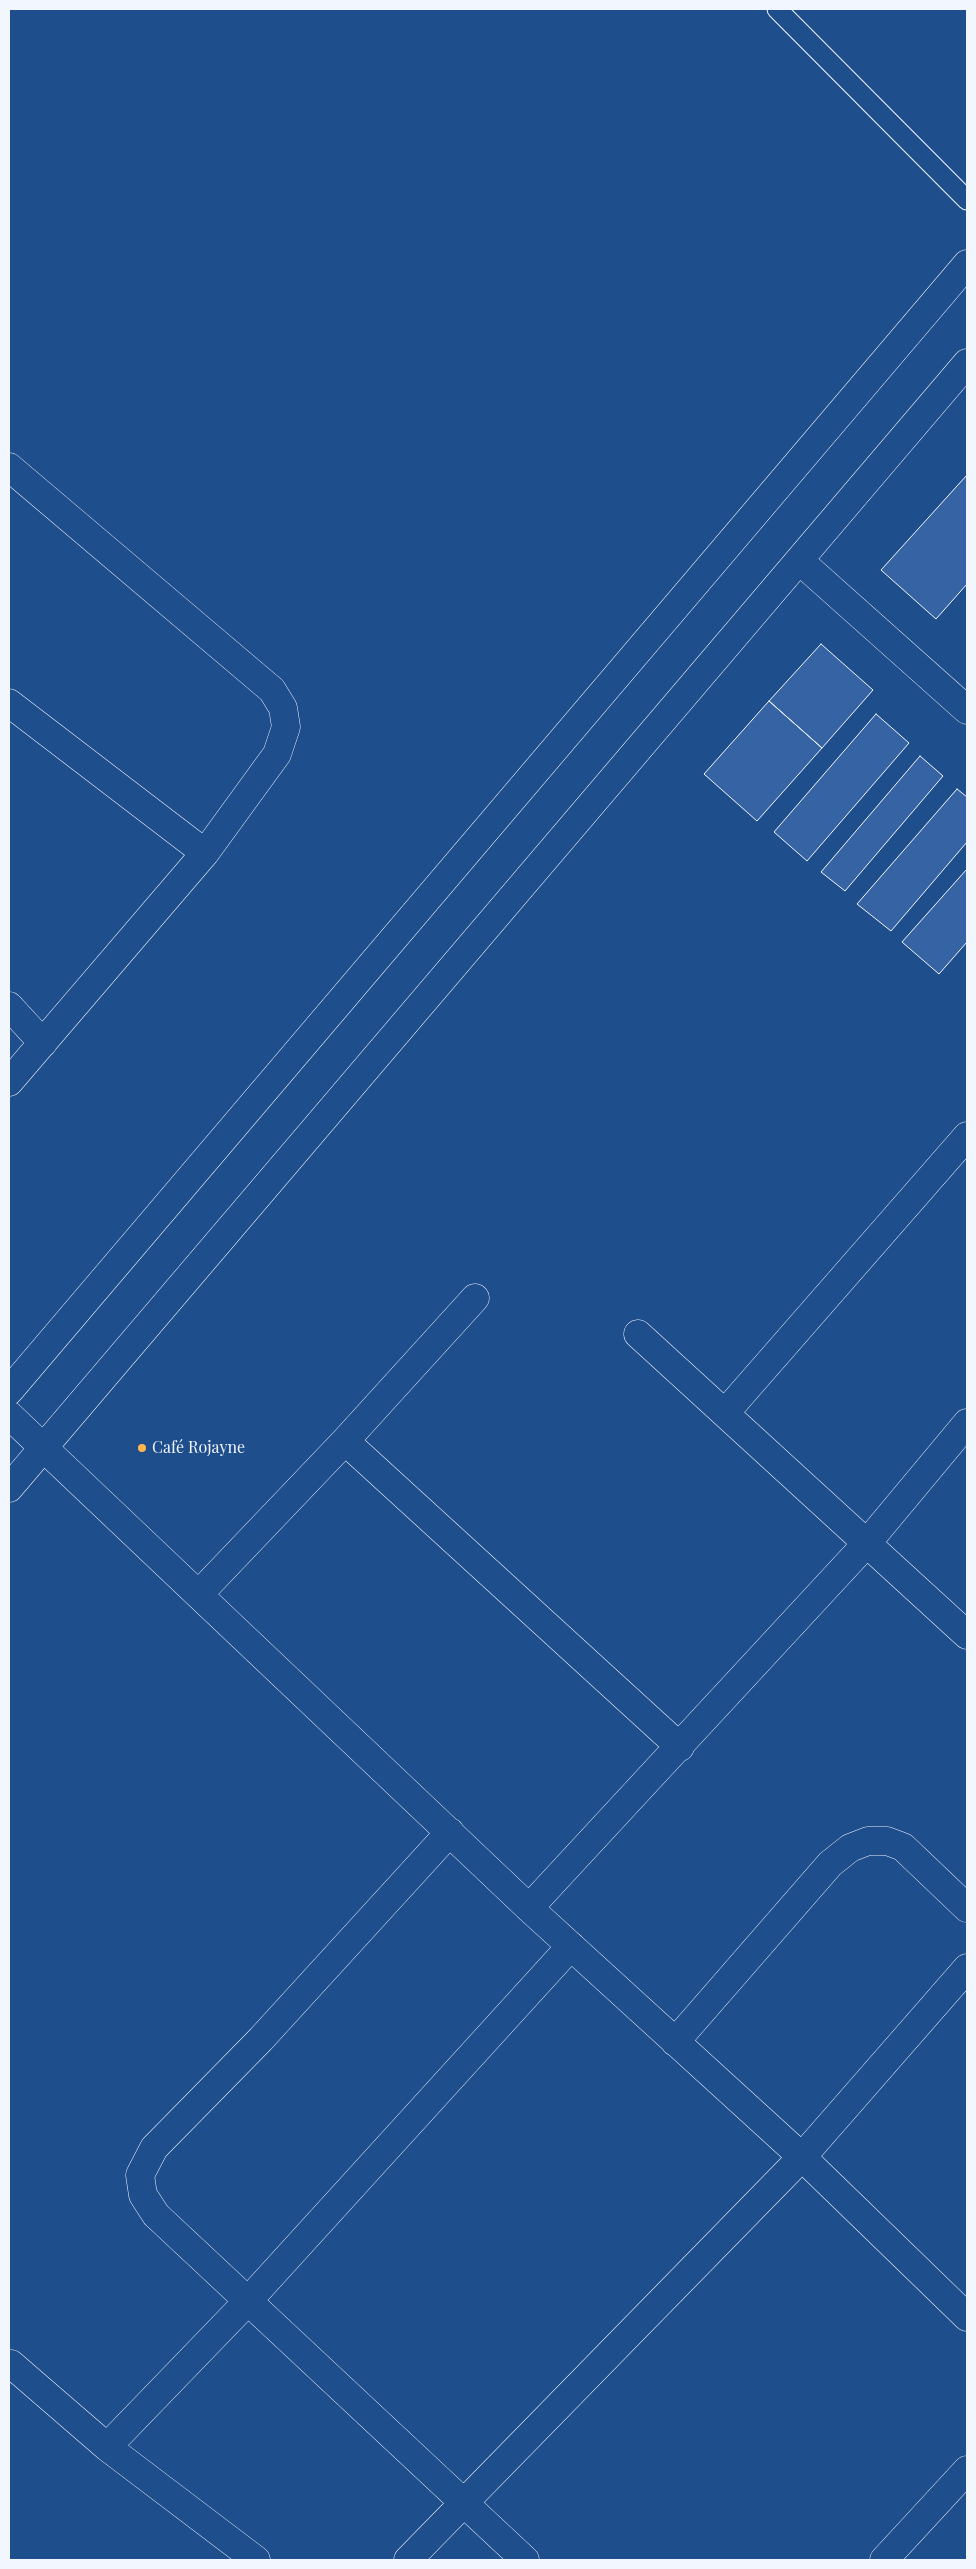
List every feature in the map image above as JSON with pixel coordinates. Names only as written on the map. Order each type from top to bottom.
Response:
[{"type":"street","points":[[9,1391],[967,264]]},
{"type":"street","points":[[9,1488],[800,561],[967,362]]},
{"type":"street","points":[[9,1082],[205,853],[277,754],[286,727],[283,708],[272,690],[12,476]]},
{"type":"street","points":[[800,561],[967,710]]},
{"type":"street","points":[[9,703],[205,853]]},
{"type":"street","points":[[9,1006],[43,1043]]},
{"type":"street","points":[[725,1413],[967,1136]]},
{"type":"street","points":[[198,1594],[345,1441],[475,1298]]},
{"type":"street","points":[[638,1334],[967,1634]]},
{"type":"street","points":[[9,1415],[529,1908],[802,2157],[967,2316]]},
{"type":"street","points":[[529,1908],[867,1543],[967,1423]]},
{"type":"street","points":[[345,1441],[680,1746]]},
{"type":"street","points":[[450,1832],[261,2039],[154,2148],[140,2175],[143,2195],[156,2215],[525,2560]]},
{"type":"street","points":[[675,2042],[830,1864],[850,1848],[868,1841],[887,1840],[903,1847],[967,1908]]},
{"type":"street","points":[[107,2447],[247,2302],[571,1946]]},
{"type":"street","points":[[408,2560],[802,2157],[967,1968]]},
{"type":"street","points":[[10,2364],[107,2447],[256,2560]]},
{"type":"street","points":[[884,2560],[967,2470]]},
{"type":"lane","points":[[777,9],[967,200]]},
{"type":"building","points":[[967,475],[967,584],[936,619],[881,570]]},
{"type":"building","points":[[821,644],[873,690],[822,748],[769,701]]},
{"type":"building","points":[[769,701],[822,748],[757,821],[704,774]]},
{"type":"building","points":[[876,714],[909,743],[807,861],[774,832]]},
{"type":"building","points":[[920,756],[943,776],[845,891],[821,872]]},
{"type":"building","points":[[957,789],[967,797],[967,842],[891,931],[857,904]]},
{"type":"building","points":[[967,869],[967,942],[939,974],[902,942]]},
{"type":"place","name":"Café Rojayne","points":[[142,1448]]}]
